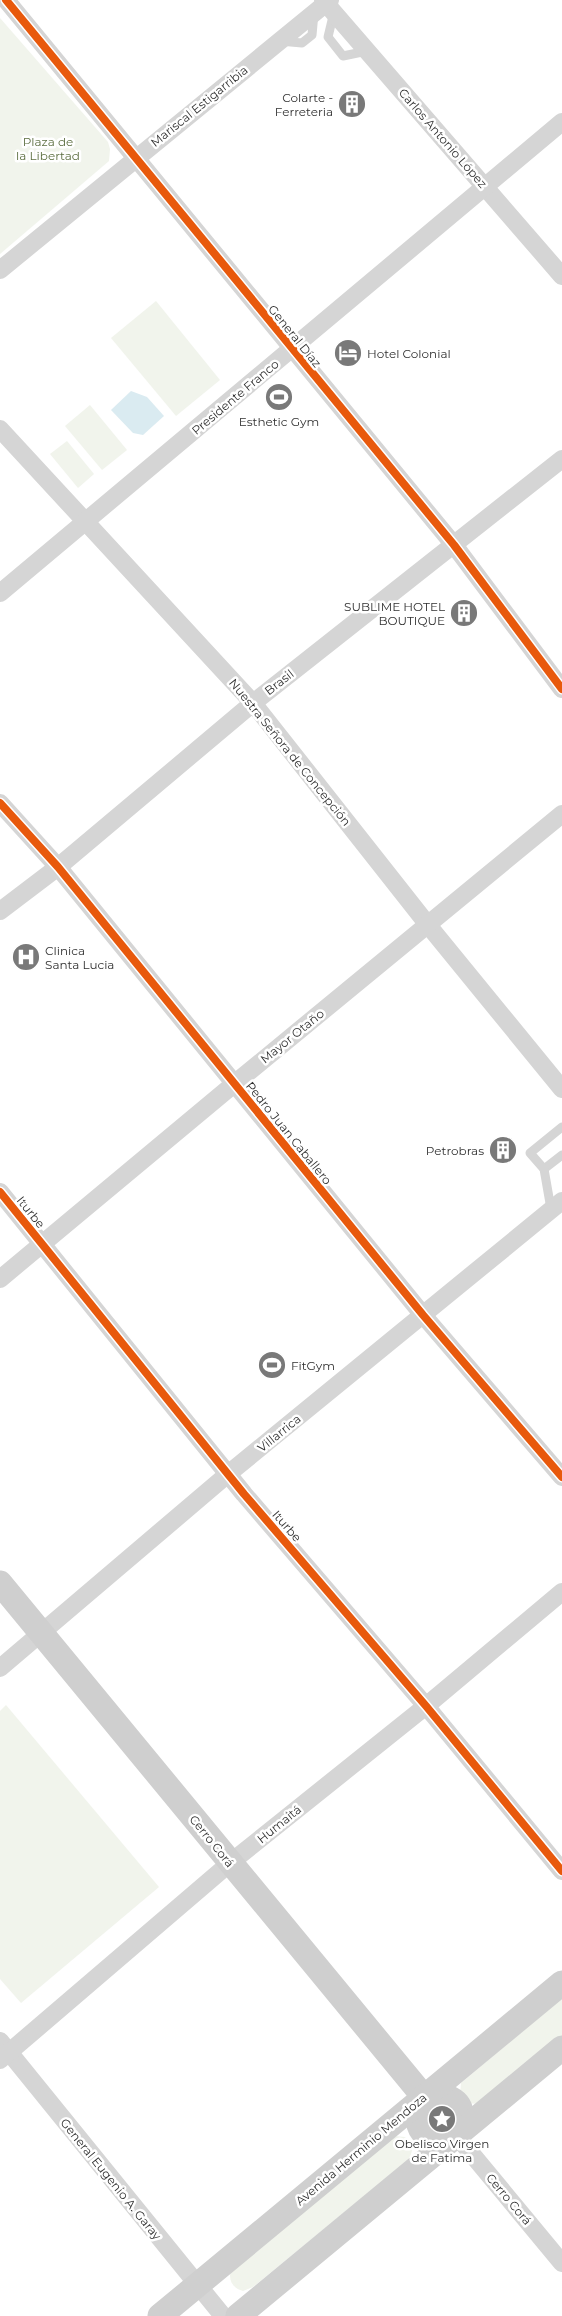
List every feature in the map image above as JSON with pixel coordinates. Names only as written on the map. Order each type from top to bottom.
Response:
[{"type":"street","name":"General Díaz","points":[[6,0],[454,545],[562,689]]},
{"type":"street","name":"Mariscal Estigarribia","points":[[0,270],[325,6]]},
{"type":"street","name":"Carlos Antonio López","points":[[325,6],[367,51],[562,276]]},
{"type":"street","name":"Presidente Franco","points":[[0,593],[562,122]]},
{"type":"street","name":"Nuestra Señora de Concepción","points":[[0,429],[253,703],[428,925],[562,1090]]},
{"type":"street","name":"Brasil","points":[[0,911],[58,867],[253,703],[562,459]]},
{"type":"street","name":"Pedro Juan Caballero","points":[[0,802],[58,867],[424,1315],[562,1477]]},
{"type":"street","name":"Mayor Otaño","points":[[0,1279],[562,814]]},
{"type":"street","name":"Iturbe","points":[[0,1192],[228,1474],[426,1706],[562,1871]]},
{"type":"street","name":"Villarrica","points":[[0,1668],[228,1474],[557,1205]]},
{"type":"street","name":"Cerro Corá","points":[[0,1583],[424,2097]]},
{"type":"street","name":"Humaitá","points":[[3,2052],[230,1863],[426,1706],[562,1592]]},
{"type":"street","name":"Avenida Herminio Mendoza","points":[[160,2316],[562,1983]]},
{"type":"street","points":[[238,2316],[562,2048]]},
{"type":"street","name":"General Eugenio A. Garay","points":[[3,2052],[223,2316]]},
{"type":"street","points":[[442,2095],[452,2098],[457,2103],[462,2115],[456,2135],[439,2140],[429,2138],[422,2132],[417,2117],[424,2097],[442,2095]]},
{"type":"street","name":"Cerro Corá","points":[[456,2135],[562,2263]]},
{"type":"lane","points":[[280,41],[302,43],[312,35],[325,6]]},
{"type":"lane","points":[[325,6],[328,37],[343,56],[367,51]]},
{"type":"lane","points":[[312,35],[328,37]]},
{"type":"lane","points":[[557,1205],[544,1169],[530,1153],[562,1128],[562,1121]]},
{"type":"lane","points":[[544,1169],[562,1154]]},
{"type":"green space","name":"Plaza de la Libertad","points":[[0,18],[108,142],[110,149],[109,161],[0,254]]},
{"type":"green space","points":[[156,301],[220,380],[176,416],[111,338]]},
{"type":"green space","points":[[90,405],[127,450],[102,470],[65,426]]},
{"type":"green space","points":[[67,441],[94,474],[78,488],[50,454]]},
{"type":"green space","points":[[6,1705],[159,1887],[21,2003],[0,1979],[0,1711]]},
{"type":"green space","points":[[562,1998],[562,2036],[478,2104],[467,2103],[460,2094],[461,2083]]},
{"type":"green space","points":[[433,2104],[437,2109],[445,2112],[447,2121],[442,2120],[440,2127],[432,2124],[429,2120]]},
{"type":"green space","points":[[394,2136],[405,2137],[410,2142],[412,2151],[407,2161],[253,2287],[243,2291],[234,2286],[231,2280],[231,2270]]},
{"type":"shaded area","points":[[131,391],[147,397],[164,416],[143,435],[133,433],[111,410]]},
{"type":"cycle path","points":[[6,0],[454,545],[562,689]]},
{"type":"cycle path","points":[[0,803],[58,867],[423,1315],[562,1477]]},
{"type":"cycle path","points":[[0,1192],[244,1494],[426,1706],[562,1871]]},
{"type":"place","name":"Colarte - Ferreteria","points":[[352,104]]},
{"type":"place","name":"Hotel Colonial","points":[[348,353]]},
{"type":"place","name":"Esthetic Gym","points":[[279,397]]},
{"type":"place","name":"SUBLIME HOTEL BOUTIQUE","points":[[464,613]]},
{"type":"place","name":"Clinica Santa Lucia","points":[[26,957]]},
{"type":"place","name":"Petrobras","points":[[503,1150]]},
{"type":"place","name":"FitGym","points":[[272,1365]]},
{"type":"place","name":"Obelisco Virgen de Fatima","points":[[442,2119]]}]
